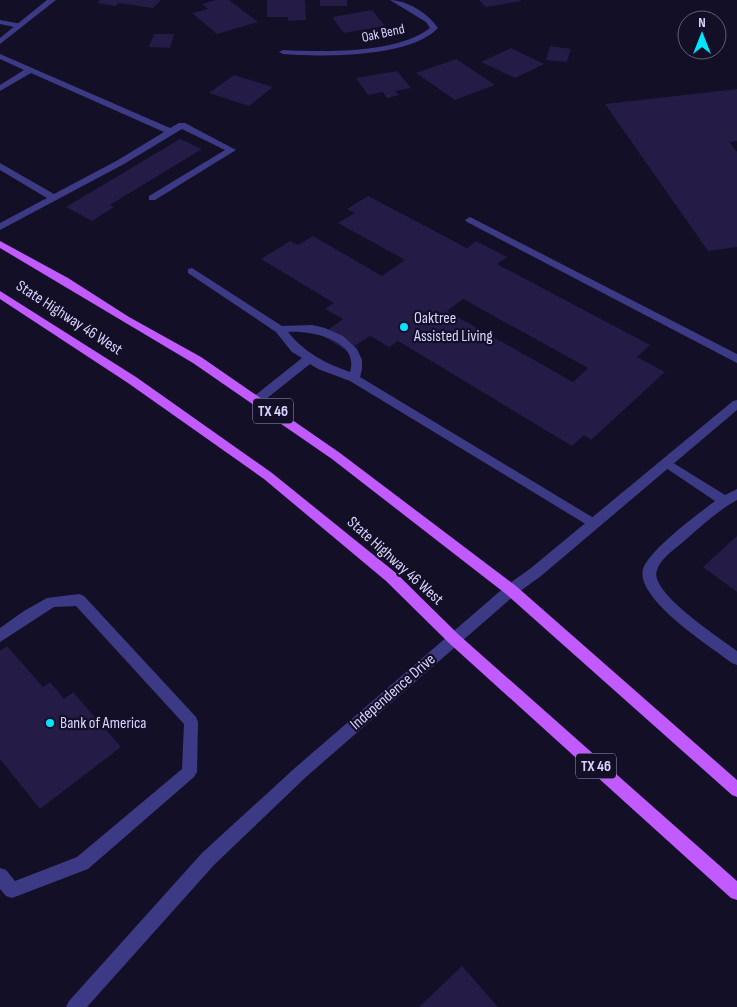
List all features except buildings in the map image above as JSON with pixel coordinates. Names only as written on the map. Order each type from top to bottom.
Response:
[{"type":"main road","name":"State Highway 46 West","points":[[0,244],[64,280],[126,320],[198,360],[336,456],[511,590],[737,790]]},
{"type":"main road","name":"State Highway 46 West","points":[[0,294],[132,380],[268,476],[390,577],[454,639],[737,892]]},
{"type":"street","points":[[0,42],[52,0]]},
{"type":"street","name":"Oak Bend","points":[[283,52],[320,54],[378,49],[418,38],[431,32],[434,28],[429,20],[394,0]]},
{"type":"street","points":[[0,22],[19,26]]},
{"type":"street","points":[[0,56],[171,132]]},
{"type":"street","points":[[0,89],[32,69]]},
{"type":"street","points":[[0,227],[182,125],[232,150],[152,198]]},
{"type":"street","points":[[0,166],[54,198]]},
{"type":"street","points":[[470,220],[737,360]]},
{"type":"street","points":[[192,271],[280,330],[296,348],[322,366],[354,378],[593,523]]},
{"type":"street","points":[[280,330],[315,329],[329,334],[346,344],[357,357],[358,364],[354,378]]},
{"type":"street","points":[[257,400],[310,358]]},
{"type":"street","name":"Independence Drive","points":[[75,1007],[208,860],[301,772],[511,590],[536,572],[737,404]]},
{"type":"street","points":[[667,462],[724,501]]},
{"type":"street","points":[[737,494],[724,501],[659,556],[650,569],[650,578],[658,595],[665,603],[737,659]]},
{"type":"street","points":[[0,636],[28,615],[52,602],[79,600],[191,722],[189,772],[82,863],[12,890],[0,876]]},
{"type":"place","name":"Oaktree Assisted Living","points":[[404,327]]},
{"type":"place","name":"Bank of America","points":[[50,723]]}]
